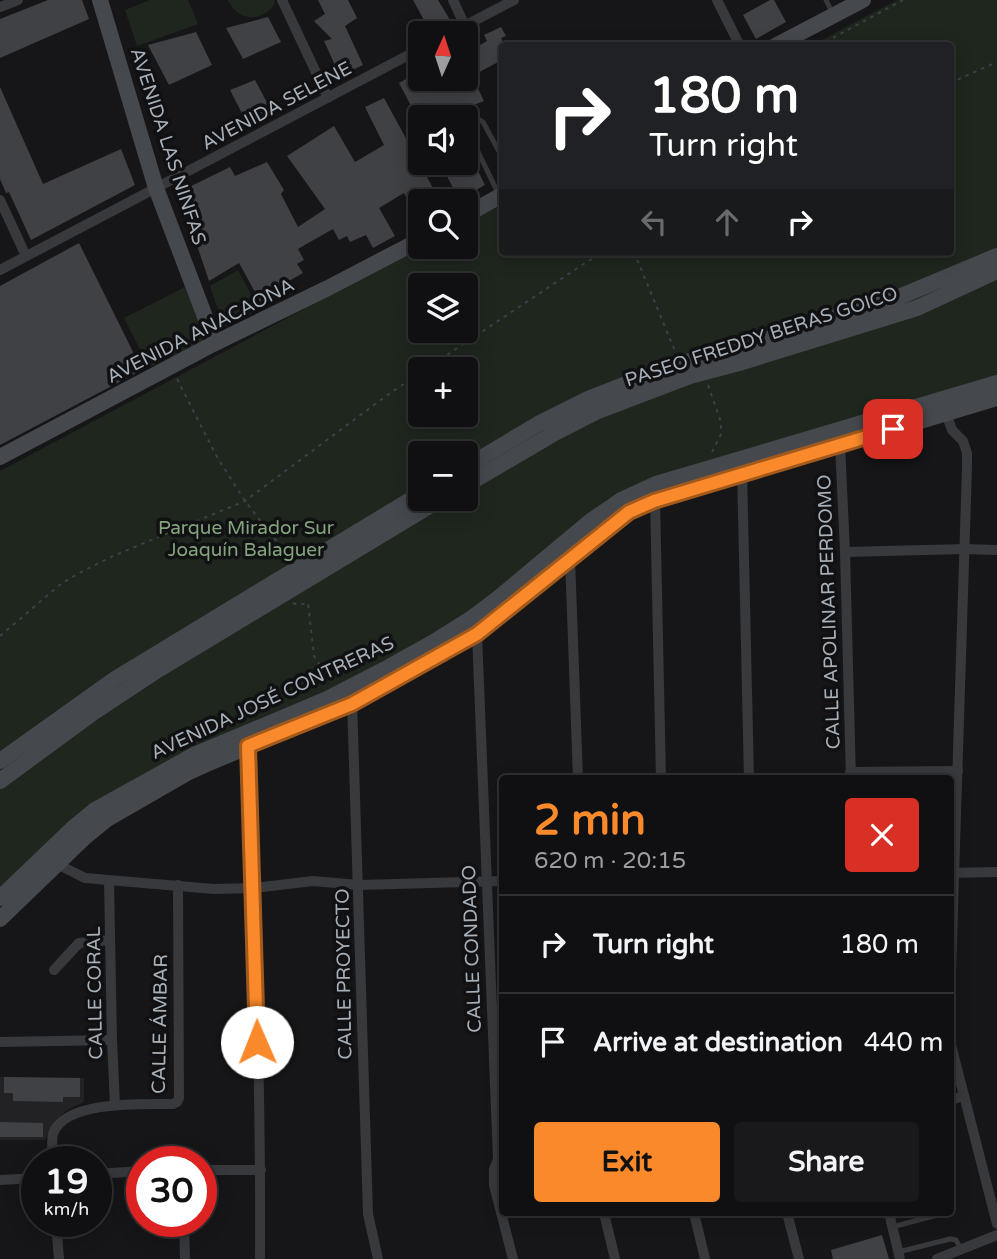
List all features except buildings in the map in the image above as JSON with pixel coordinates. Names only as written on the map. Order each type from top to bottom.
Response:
[{"type":"main road","name":"AVENIDA LAS NINFAS","points":[[100,0],[156,188],[215,343]]},
{"type":"main road","points":[[782,42],[863,0]]},
{"type":"main road","points":[[478,208],[499,197]]},
{"type":"main road","name":"AVENIDA ANACAONA","points":[[0,457],[215,343],[408,246]]},
{"type":"main road","name":"PASEO FREDDY BERAS GOICO","points":[[478,460],[538,424],[588,399],[675,365],[899,297],[997,256]]},
{"type":"main road","name":"PASEO FREDDY BERAS GOICO","points":[[478,478],[598,411],[690,376],[917,308],[997,271]]},
{"type":"main road","name":"AVENIDA JOSÉ CONTRERAS","points":[[0,898],[107,819],[187,773],[352,704],[477,634],[629,512],[742,467],[997,383]]},
{"type":"main road","name":"AVENIDA JOSÉ CONTRERAS","points":[[0,919],[78,823],[95,810],[219,744],[320,702],[398,662],[472,618],[592,520],[621,500],[656,484],[840,444],[997,398]]},
{"type":"main road","points":[[0,761],[114,679],[298,571],[408,502]]},
{"type":"main road","points":[[0,781],[84,718],[286,593],[298,571],[417,511]]},
{"type":"street","points":[[0,8],[18,0]]},
{"type":"street","points":[[282,0],[328,98]]},
{"type":"street","points":[[453,0],[464,21]]},
{"type":"street","points":[[475,21],[514,0]]},
{"type":"street","points":[[717,0],[738,42]]},
{"type":"street","name":"AVENIDA SELENE","points":[[0,270],[408,56]]},
{"type":"street","points":[[0,200],[26,256]]},
{"type":"street","points":[[946,413],[967,453],[954,839]]},
{"type":"street","name":"CALLE APOLINAR PERDOMO","points":[[840,444],[850,775]]},
{"type":"street","points":[[742,467],[749,775]]},
{"type":"street","points":[[656,484],[654,501],[661,775]]},
{"type":"street","points":[[845,552],[997,550]]},
{"type":"street","points":[[570,558],[578,775]]},
{"type":"street","name":"CALLE CONDADO","points":[[472,618],[477,634],[499,1138]]},
{"type":"street","name":"CALLE PROYECTO","points":[[352,686],[368,1214],[378,1259]]},
{"type":"street","points":[[248,746],[261,1170],[260,1259]]},
{"type":"street","points":[[850,775],[958,771]]},
{"type":"street","points":[[52,858],[85,878],[214,889],[254,888],[313,881],[359,885],[499,881]]},
{"type":"street","points":[[954,873],[997,872]]},
{"type":"street","name":"CALLE CORAL","points":[[109,881],[115,1105]]},
{"type":"street","name":"CALLE ÁMBAR","points":[[53,1146],[53,1135],[60,1125],[88,1110],[115,1105],[173,1104],[179,1098],[178,885]]},
{"type":"street","points":[[54,970],[79,943],[110,940]]},
{"type":"street","points":[[0,1042],[112,1040]]},
{"type":"street","points":[[954,1057],[997,1224]]},
{"type":"street","points":[[954,1099],[964,1096]]},
{"type":"street","name":"CALLE CONDADO","points":[[499,1160],[494,1169],[494,1185],[499,1204]]},
{"type":"street","points":[[217,1170],[261,1170]]},
{"type":"street","points":[[0,1180],[21,1179]]},
{"type":"street","name":"CALLE CONDADO","points":[[502,1216],[513,1259]]},
{"type":"street","points":[[605,1216],[615,1259]]},
{"type":"street","points":[[695,1216],[705,1259]]},
{"type":"street","points":[[788,1216],[799,1259]]},
{"type":"street","points":[[890,1216],[899,1256]]},
{"type":"street","points":[[937,1259],[997,1235]]},
{"type":"street","points":[[58,1237],[59,1259]]},
{"type":"street","points":[[184,1237],[185,1259]]},
{"type":"lane","points":[[826,0],[833,15]]},
{"type":"lane","points":[[499,151],[483,122],[480,120],[471,123],[469,133],[499,192]]},
{"type":"lane","points":[[892,1227],[934,1216]]},
{"type":"lane","points":[[899,1256],[950,1239],[956,1240],[961,1249]]},
{"type":"path","points":[[825,42],[903,0]]},
{"type":"path","points":[[954,81],[997,62]]},
{"type":"path","points":[[444,357],[588,261],[600,256]]},
{"type":"path","points":[[636,256],[678,358]]},
{"type":"path","points":[[704,373],[721,422],[721,434],[712,452]]},
{"type":"path","points":[[175,375],[217,457],[245,501],[298,571]]},
{"type":"path","points":[[0,636],[62,583],[83,571],[245,501],[408,381]]},
{"type":"path","points":[[286,593],[296,605],[308,603],[314,656],[329,679],[312,688],[320,702]]},
{"type":"shaded area","points":[[0,1077],[84,1078],[84,1102],[67,1110],[56,1120],[45,1140],[0,1140]]},
{"type":"green space","points":[[150,0],[188,0],[198,24],[137,46],[125,10]]},
{"type":"green space","points":[[228,0],[274,0],[275,3],[262,15],[251,17],[240,14]]},
{"type":"green space","name":"Parque Mirador Sur Joaquín Balaguer","points":[[897,0],[997,0],[997,377],[645,482],[476,609],[0,890],[0,471],[408,254],[408,259],[478,259],[478,217],[499,206],[499,256],[954,256],[954,42],[818,42]]},
{"type":"green space","points":[[238,270],[259,309],[224,327],[210,286]]},
{"type":"green space","points":[[185,287],[207,341],[149,367],[124,318]]},
{"type":"route","points":[[257,1042],[248,746],[352,704],[477,634],[629,512],[654,501],[893,429]]}]
